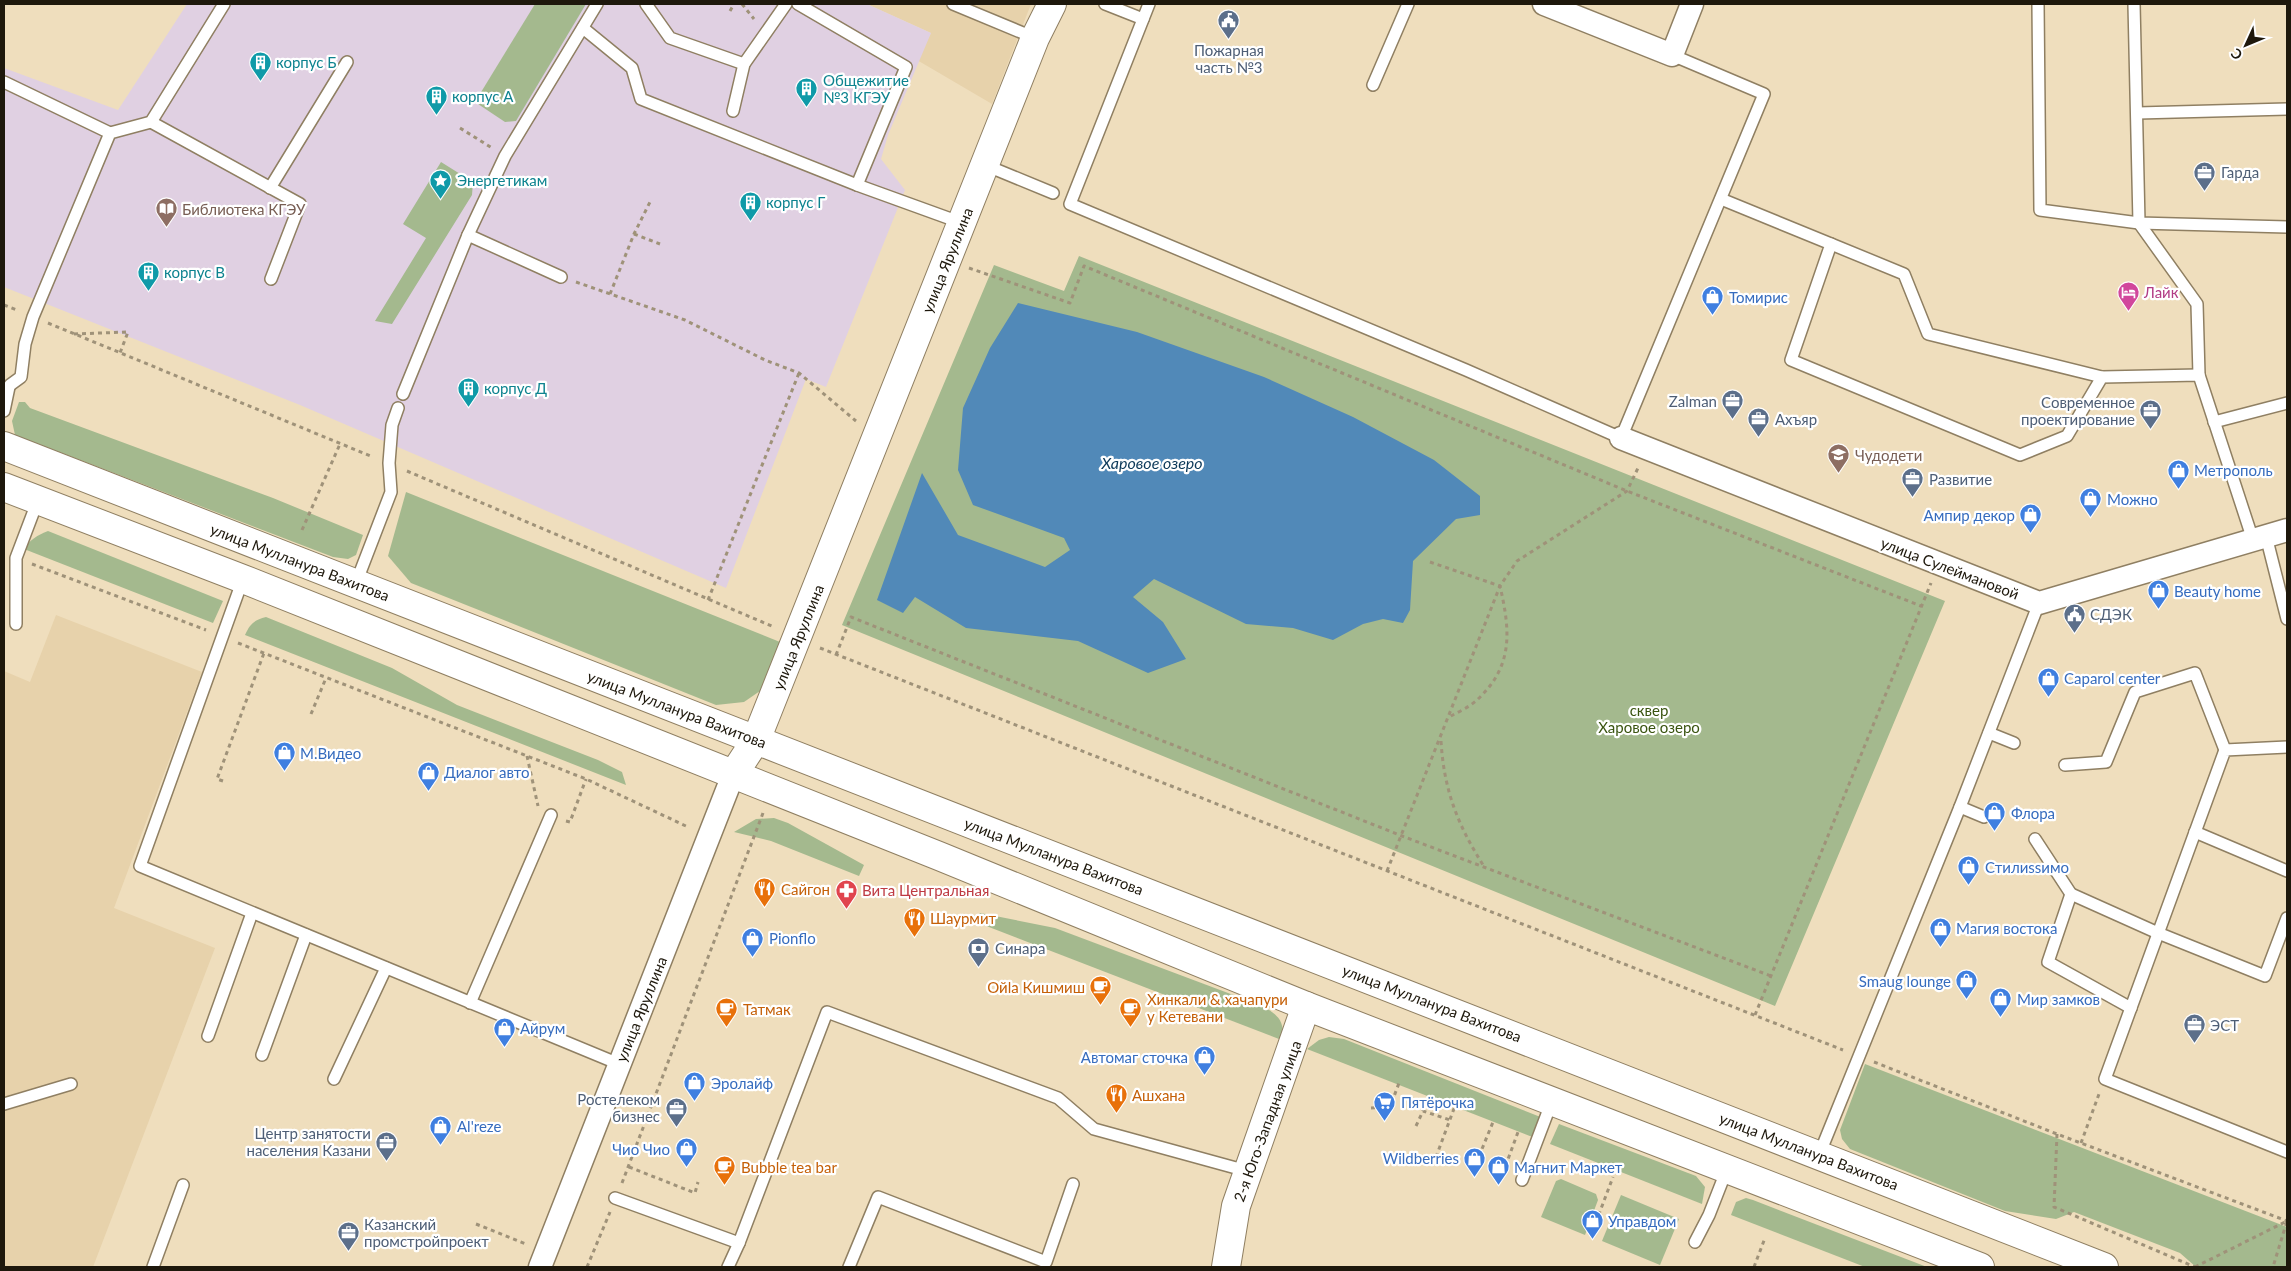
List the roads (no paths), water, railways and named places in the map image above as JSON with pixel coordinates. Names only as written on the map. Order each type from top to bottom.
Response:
[{"type":"main road","name":"улица Яруллина","points":[[733,775],[756,740],[1035,38],[1052,4]]},
{"type":"main road","name":"улица Мулланура Вахитова","points":[[4,446],[2104,1267]]},
{"type":"main road","points":[[4,487],[244,579],[1306,1006],[1980,1267]]},
{"type":"main road","name":"2-я Юго-Западная улица","points":[[1226,1267],[1236,1206],[1292,1051],[1306,1006]]},
{"type":"street","points":[[1544,4],[1672,55],[1692,4]]},
{"type":"street","name":"улица Сулеймановой","points":[[1621,438],[2039,603]]},
{"type":"street","points":[[2039,603],[2287,530]]},
{"type":"street","name":"улица Яруллина","points":[[540,1267],[733,775]]},
{"type":"lane","points":[[4,82],[110,133],[151,122],[224,4]]},
{"type":"lane","points":[[403,394],[468,235],[505,156],[597,4]]},
{"type":"lane","points":[[646,4],[670,38],[744,64]]},
{"type":"lane","points":[[733,111],[744,64],[786,4]]},
{"type":"lane","points":[[798,4],[906,67],[857,186]]},
{"type":"lane","points":[[953,4],[1035,38]]},
{"type":"lane","points":[[1106,4],[1143,20]]},
{"type":"lane","points":[[1150,4],[1070,204],[1466,370],[1621,438],[1764,94],[1672,55]]},
{"type":"lane","points":[[1373,85],[1408,4]]},
{"type":"lane","points":[[2038,4],[2040,210],[2139,223],[2287,227]]},
{"type":"lane","points":[[2134,4],[2138,113],[2139,223],[2197,304],[2199,374],[2214,422],[2259,538],[2287,619]]},
{"type":"lane","points":[[583,28],[632,68],[640,99],[857,186],[962,223]]},
{"type":"lane","points":[[270,188],[347,62]]},
{"type":"lane","points":[[2138,113],[2287,109]]},
{"type":"lane","points":[[151,122],[300,204],[271,279]]},
{"type":"lane","points":[[4,411],[7,389],[21,377],[25,344],[33,317],[110,133]]},
{"type":"lane","points":[[985,165],[1053,193]]},
{"type":"lane","points":[[1721,199],[1904,274],[1928,334],[2102,377],[2199,374]]},
{"type":"lane","points":[[468,235],[561,277]]},
{"type":"lane","points":[[1831,244],[1791,360],[2020,455],[2067,436],[2102,377]]},
{"type":"lane","points":[[2214,422],[2287,403]]},
{"type":"lane","points":[[356,584],[392,492],[389,463],[392,425],[398,408]]},
{"type":"lane","points":[[16,624],[16,558],[38,500]]},
{"type":"lane","points":[[244,579],[140,866],[619,1064]]},
{"type":"lane","points":[[1819,1155],[1960,808],[2039,603]]},
{"type":"lane","points":[[2064,765],[2106,762],[2135,692],[2196,673],[2225,750],[2105,1079],[2287,1152]]},
{"type":"lane","points":[[1989,733],[2014,743]]},
{"type":"lane","points":[[2225,750],[2287,747]]},
{"type":"lane","points":[[1960,808],[1984,818]]},
{"type":"lane","points":[[470,1003],[552,815]]},
{"type":"lane","points":[[2195,832],[2287,870]]},
{"type":"lane","points":[[2035,839],[2071,894],[2158,933],[2265,976],[2287,918]]},
{"type":"lane","points":[[2071,894],[2048,962],[2131,1008]]},
{"type":"lane","points":[[208,1036],[252,913]]},
{"type":"lane","points":[[262,1055],[306,935]]},
{"type":"lane","points":[[334,1079],[386,968]]},
{"type":"lane","points":[[728,1267],[827,1012],[1058,1098],[1094,1129],[1247,1172]]},
{"type":"lane","points":[[4,1104],[71,1084]]},
{"type":"lane","points":[[1522,1180],[1552,1101]]},
{"type":"lane","points":[[1695,1242],[1709,1215],[1727,1169]]},
{"type":"lane","points":[[850,1267],[878,1197],[1046,1265],[1073,1184]]},
{"type":"lane","points":[[153,1267],[183,1185]]},
{"type":"lane","points":[[615,1198],[738,1243]]},
{"type":"water","name":"Харовое озеро","points":[[1018,303],[1137,332],[1264,377],[1353,417],[1434,460],[1480,496],[1480,515],[1456,519],[1413,561],[1410,610],[1403,623],[1383,619],[1363,624],[1333,640],[1293,628],[1246,624],[1154,579],[1133,597],[1163,622],[1186,659],[1148,673],[1078,641],[966,628],[915,597],[903,613],[877,600],[922,473],[958,535],[1045,567],[1070,550],[1064,538],[973,505],[958,470],[963,408],[990,348]]},
{"type":"place","name":"Пожарная часть №3","points":[[1229,40]]},
{"type":"place","name":"корпус Б","points":[[260,81]]},
{"type":"place","name":"Общежитие №3 КГЭУ","points":[[807,108]]},
{"type":"place","name":"корпус А","points":[[436,115]]},
{"type":"place","name":"Гарда","points":[[2205,191]]},
{"type":"place","name":"Энергетикам","points":[[441,199]]},
{"type":"place","name":"корпус Г","points":[[750,221]]},
{"type":"place","name":"Библиотека КГЭУ","points":[[166,228]]},
{"type":"place","name":"корпус В","points":[[148,291]]},
{"type":"place","name":"Лайк","points":[[2128,311]]},
{"type":"place","name":"Томирис","points":[[1713,316]]},
{"type":"place","name":"корпус Д","points":[[468,407]]},
{"type":"place","name":"Zalman","points":[[1733,420]]},
{"type":"place","name":"Современное проектирование","points":[[2151,430]]},
{"type":"place","name":"Ахъяр","points":[[1759,438]]},
{"type":"place","name":"Чудодети","points":[[1839,474]]},
{"type":"place","name":"Метрополь","points":[[2178,489]]},
{"type":"place","name":"Развитие","points":[[1913,498]]},
{"type":"place","name":"Можно","points":[[2091,518]]},
{"type":"place","name":"Ампир декор","points":[[2031,534]]},
{"type":"place","name":"Beauty home","points":[[2158,610]]},
{"type":"place","name":"СДЭК","points":[[2074,633]]},
{"type":"place","name":"Caparol center","points":[[2048,697]]},
{"type":"place","name":"М.Видео","points":[[284,772]]},
{"type":"place","name":"Диалог авто","points":[[428,791]]},
{"type":"place","name":"Флора","points":[[1995,832]]},
{"type":"place","name":"Стилиssимо","points":[[1969,886]]},
{"type":"place","name":"Сайгон","points":[[765,908]]},
{"type":"place","name":"Вита Центральная","points":[[846,909]]},
{"type":"place","name":"Шаурмит","points":[[914,937]]},
{"type":"place","name":"Магия востока","points":[[1940,947]]},
{"type":"place","name":"Pionflo","points":[[753,957]]},
{"type":"place","name":"Синара","points":[[979,967]]},
{"type":"place","name":"Smaug lounge","points":[[1967,1000]]},
{"type":"place","name":"Ойla Кишмиш","points":[[1101,1006]]},
{"type":"place","name":"Мир замков","points":[[2001,1018]]},
{"type":"place","name":"Хинкали & хачапури у Кетевани","points":[[1131,1027]]},
{"type":"place","name":"Татмак","points":[[727,1028]]},
{"type":"place","name":"ЭСТ","points":[[2194,1044]]},
{"type":"place","name":"Айрум","points":[[504,1047]]},
{"type":"place","name":"Автомаг сточка","points":[[1204,1076]]},
{"type":"place","name":"Эролайф","points":[[695,1102]]},
{"type":"place","name":"Ашхана","points":[[1116,1114]]},
{"type":"place","name":"Пятёрочка","points":[[1385,1121]]},
{"type":"place","name":"Ростелеком бизнес","points":[[676,1127]]},
{"type":"place","name":"Al'reze","points":[[441,1145]]},
{"type":"place","name":"Центр занятости населения Казани","points":[[387,1161]]},
{"type":"place","name":"Чио Чио","points":[[686,1168]]},
{"type":"place","name":"Wildberries","points":[[1475,1177]]},
{"type":"place","name":"Bubble tea bar","points":[[725,1186]]},
{"type":"place","name":"Магнит Маркет","points":[[1498,1186]]},
{"type":"place","name":"Управдом","points":[[1592,1240]]},
{"type":"place","name":"Казанский промстройпроект","points":[[348,1252]]},
{"type":"park label","name":"сквер Харовое озеро","points":[[1649,718]]}]
